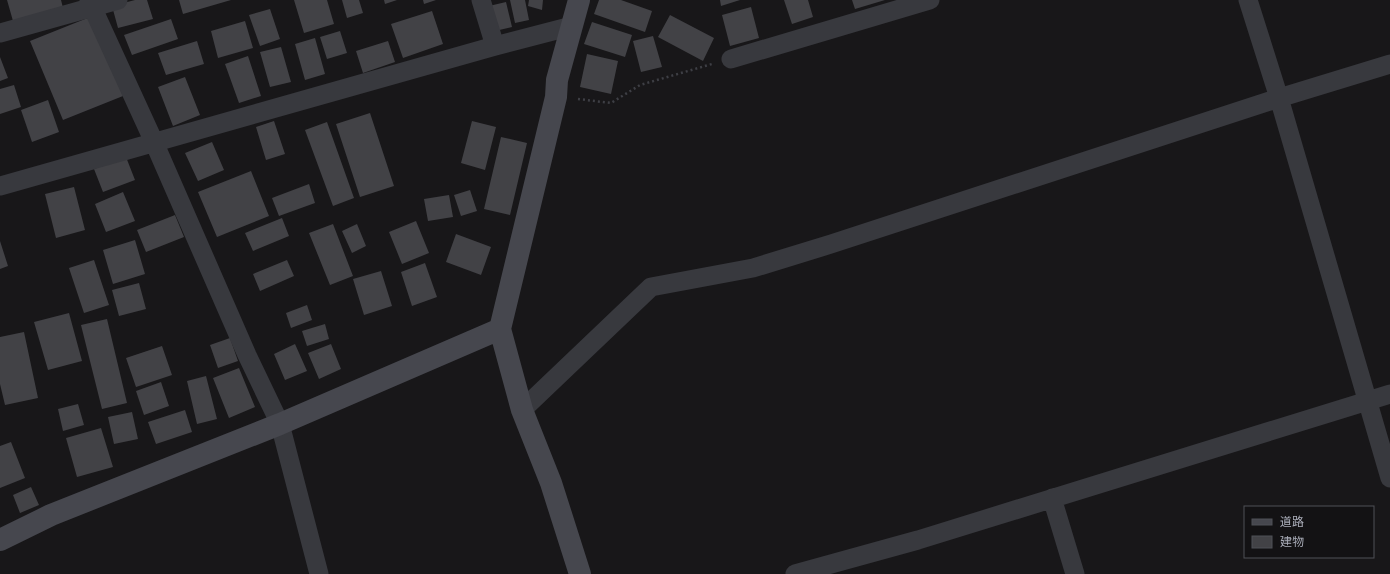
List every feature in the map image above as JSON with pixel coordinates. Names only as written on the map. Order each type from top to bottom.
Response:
[{"type":"street","points":[[0,34],[91,4],[118,0]]},
{"type":"street","points":[[481,0],[495,46]]},
{"type":"street","points":[[579,0],[557,80],[556,97],[500,328],[522,410],[551,483],[580,574]]},
{"type":"street","points":[[731,59],[930,0]]},
{"type":"street","points":[[1248,0],[1279,98],[1390,478]]},
{"type":"street","points":[[91,4],[154,142],[246,355],[280,424],[319,574]]},
{"type":"street","points":[[0,186],[495,46],[572,26]]},
{"type":"street","points":[[522,410],[651,287],[760,266],[1279,98],[1390,64]]},
{"type":"street","points":[[0,540],[51,515],[280,424],[500,328]]},
{"type":"street","points":[[795,574],[918,540],[1390,394]]},
{"type":"street","points":[[1052,498],[1075,574]]},
{"type":"path","points":[[556,97],[611,104],[640,85],[731,59]]},
{"type":"building","points":[[7,0],[61,0],[63,8],[13,21]]},
{"type":"building","points":[[135,0],[147,0],[153,19],[118,28],[112,6]]},
{"type":"building","points":[[179,0],[231,0],[183,14]]},
{"type":"building","points":[[294,0],[327,0],[334,24],[304,33]]},
{"type":"building","points":[[342,0],[359,0],[363,13],[347,18]]},
{"type":"building","points":[[384,0],[397,0],[385,4]]},
{"type":"building","points":[[423,0],[436,0],[424,4]]},
{"type":"building","points":[[510,0],[525,0],[529,20],[515,23]]},
{"type":"building","points":[[529,0],[543,0],[542,10],[528,6]]},
{"type":"building","points":[[599,0],[621,0],[652,11],[645,32],[594,14]]},
{"type":"building","points":[[720,0],[740,0],[721,6]]},
{"type":"building","points":[[784,0],[808,0],[813,17],[792,24]]},
{"type":"building","points":[[852,0],[885,0],[855,9]]},
{"type":"building","points":[[506,2],[512,27],[495,31],[489,6]]},
{"type":"building","points":[[751,7],[759,38],[730,46],[722,15]]},
{"type":"building","points":[[270,9],[280,39],[260,46],[249,15]]},
{"type":"building","points":[[432,11],[443,44],[403,58],[391,24]]},
{"type":"building","points":[[670,15],[714,38],[703,61],[658,37]]},
{"type":"building","points":[[90,17],[123,96],[63,120],[30,41]]},
{"type":"building","points":[[171,19],[178,39],[132,55],[124,35]]},
{"type":"building","points":[[245,21],[253,48],[218,58],[211,31]]},
{"type":"building","points":[[592,22],[632,35],[625,57],[584,44]]},
{"type":"building","points":[[340,31],[347,53],[327,59],[320,37]]},
{"type":"building","points":[[653,36],[662,67],[641,72],[633,41]]},
{"type":"building","points":[[315,38],[325,74],[305,80],[295,44]]},
{"type":"building","points":[[197,41],[204,64],[166,75],[158,53]]},
{"type":"building","points":[[388,41],[395,62],[363,73],[356,51]]},
{"type":"building","points":[[281,47],[291,82],[270,87],[260,52]]},
{"type":"building","points":[[587,54],[618,61],[611,94],[580,87]]},
{"type":"building","points":[[248,56],[261,96],[239,103],[225,64]]},
{"type":"building","points":[[0,57],[8,78],[0,81]]},
{"type":"building","points":[[185,77],[200,115],[173,126],[158,87]]},
{"type":"building","points":[[14,85],[21,107],[0,114],[0,89]]},
{"type":"building","points":[[48,100],[59,132],[32,142],[21,110]]},
{"type":"building","points":[[370,113],[394,186],[360,197],[336,124]]},
{"type":"building","points":[[274,121],[285,154],[266,160],[256,127]]},
{"type":"building","points":[[472,121],[496,127],[485,170],[461,163]]},
{"type":"building","points":[[327,122],[354,198],[333,206],[305,130]]},
{"type":"building","points":[[501,137],[527,143],[510,215],[484,209]]},
{"type":"building","points":[[212,142],[224,170],[198,181],[185,153]]},
{"type":"building","points":[[126,157],[135,180],[103,192],[94,169]]},
{"type":"building","points":[[251,171],[269,216],[217,237],[198,192]]},
{"type":"building","points":[[309,184],[315,203],[279,216],[272,198]]},
{"type":"building","points":[[74,187],[85,230],[56,238],[45,194]]},
{"type":"building","points":[[470,190],[477,211],[461,216],[454,195]]},
{"type":"building","points":[[123,192],[135,221],[106,232],[95,204]]},
{"type":"building","points":[[449,195],[453,217],[428,221],[424,199]]},
{"type":"building","points":[[175,215],[184,237],[146,252],[137,230]]},
{"type":"building","points":[[282,218],[289,236],[253,251],[245,233]]},
{"type":"building","points":[[416,221],[429,253],[402,264],[389,232]]},
{"type":"building","points":[[333,224],[353,276],[330,285],[309,233]]},
{"type":"building","points":[[357,224],[366,246],[352,253],[342,231]]},
{"type":"building","points":[[456,234],[491,247],[481,275],[446,262]]},
{"type":"building","points":[[135,240],[145,274],[113,284],[103,250]]},
{"type":"building","points":[[0,241],[8,266],[0,269]]},
{"type":"building","points":[[94,260],[109,305],[84,313],[69,268]]},
{"type":"building","points":[[287,260],[294,276],[260,291],[253,274]]},
{"type":"building","points":[[425,263],[437,297],[412,306],[401,272]]},
{"type":"building","points":[[381,271],[392,306],[364,315],[353,279]]},
{"type":"building","points":[[139,283],[146,309],[119,316],[112,290]]},
{"type":"building","points":[[307,305],[312,320],[291,328],[286,313]]},
{"type":"building","points":[[69,313],[82,361],[48,370],[34,322]]},
{"type":"building","points":[[107,319],[127,403],[102,409],[81,325]]},
{"type":"building","points":[[325,324],[329,339],[307,346],[302,331]]},
{"type":"building","points":[[24,332],[38,398],[5,405],[0,384],[0,337]]},
{"type":"building","points":[[230,338],[238,361],[218,368],[210,345]]},
{"type":"building","points":[[295,344],[307,371],[285,380],[274,354]]},
{"type":"building","points":[[331,344],[341,369],[319,379],[308,353]]},
{"type":"building","points":[[162,346],[172,375],[136,387],[126,358]]},
{"type":"building","points":[[239,368],[255,407],[229,418],[213,378]]},
{"type":"building","points":[[206,376],[217,419],[197,424],[187,381]]},
{"type":"building","points":[[161,382],[169,406],[144,415],[136,391]]},
{"type":"building","points":[[78,404],[84,425],[63,431],[58,409]]},
{"type":"building","points":[[185,410],[192,432],[156,444],[148,422]]},
{"type":"building","points":[[132,412],[138,439],[114,444],[108,417]]},
{"type":"building","points":[[101,428],[113,467],[77,477],[66,438]]},
{"type":"building","points":[[11,442],[25,478],[0,488],[0,446]]},
{"type":"building","points":[[31,487],[39,505],[20,513],[13,495]]}]
